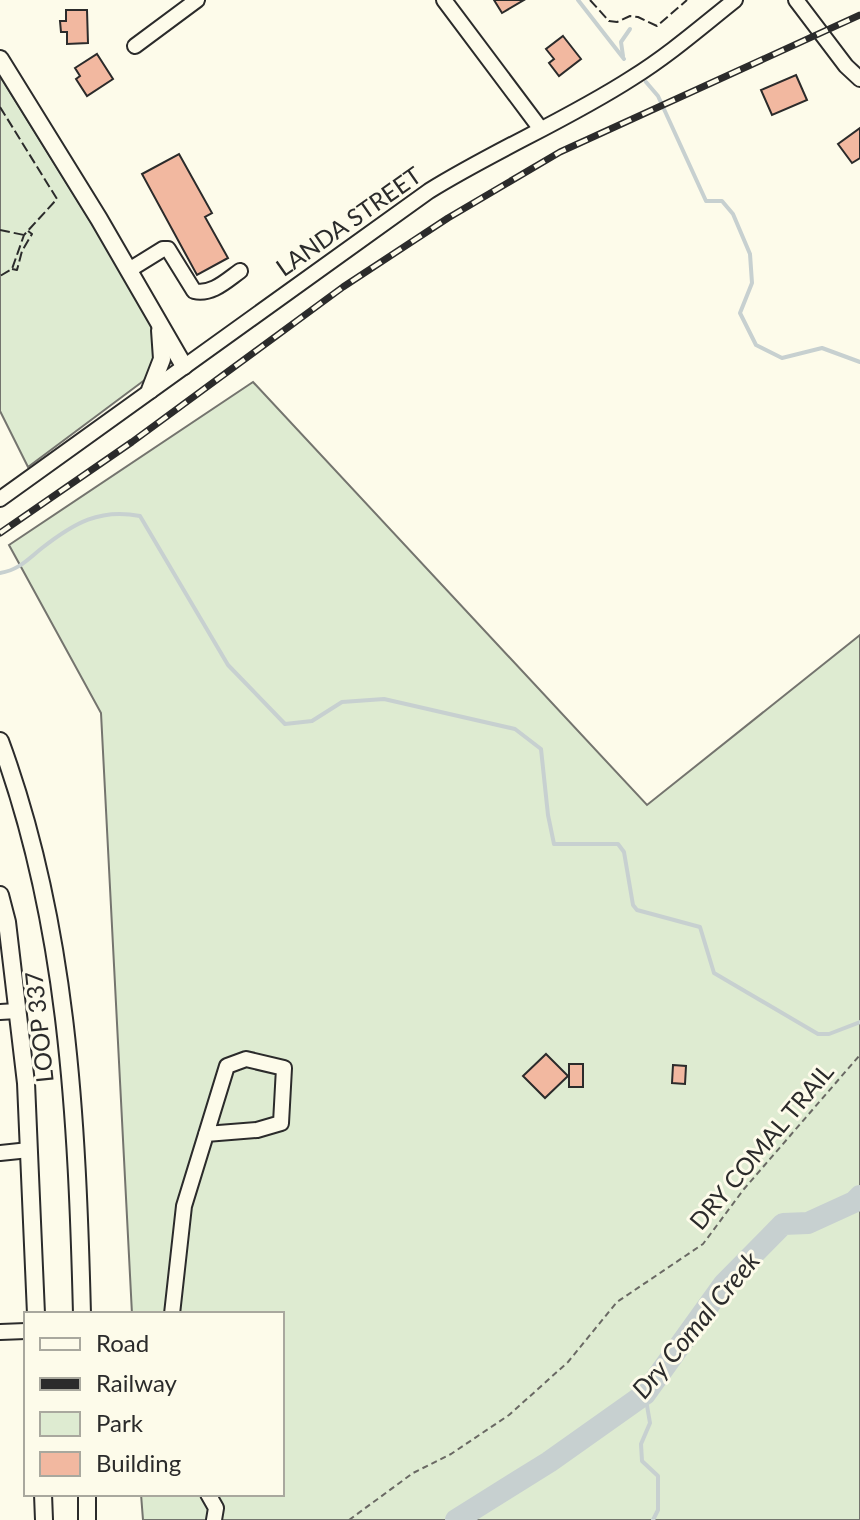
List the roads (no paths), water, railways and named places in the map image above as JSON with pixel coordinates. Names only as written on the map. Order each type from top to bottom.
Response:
[{"type":"main road","points":[[0,59],[184,366]]},
{"type":"main road","points":[[150,390],[162,359],[158,320]]},
{"type":"main road","name":"LOOP 337","points":[[0,741],[34,846],[61,987],[75,1144],[82,1312]]},
{"type":"main road","points":[[0,756],[14,782]]},
{"type":"main road","name":"LOOP 337","points":[[0,895],[7,922],[9,1012],[26,1083],[36,1312]]},
{"type":"main road","points":[[43,1496],[44,1520]]},
{"type":"main road","points":[[87,1496],[87,1520]]},
{"type":"street","points":[[135,46],[197,0]]},
{"type":"street","points":[[444,0],[540,128]]},
{"type":"street","name":"LANDA STREET","points":[[0,499],[429,191],[631,79],[664,57],[735,0]]},
{"type":"street","points":[[796,0],[846,66],[858,77]]},
{"type":"street","points":[[806,0],[853,62],[858,77]]},
{"type":"street","points":[[129,270],[168,249],[198,293],[209,292],[240,271]]},
{"type":"street","points":[[172,1312],[184,1206],[206,1134],[227,1066],[246,1059],[284,1068],[281,1123],[257,1130],[206,1134]]},
{"type":"street","points":[[0,1153],[29,1150]]},
{"type":"street","points":[[0,1332],[24,1331]]},
{"type":"street","points":[[209,1496],[216,1508],[214,1520]]},
{"type":"waterway","points":[[578,0],[624,59]]},
{"type":"waterway","points":[[623,56],[621,42],[630,29]]},
{"type":"waterway","points":[[646,82],[658,96],[706,201],[722,201],[733,214],[750,254],[752,283],[740,313],[756,345],[782,358],[822,348],[860,362]]},
{"type":"waterway","points":[[0,573],[18,567],[65,531],[88,520],[112,514],[140,516],[228,665],[285,724],[312,721],[342,702],[384,699],[515,729],[541,749],[554,844],[618,844],[624,852],[633,905],[637,910],[700,927],[714,973],[818,1034],[829,1034],[860,1022]]},
{"type":"waterway","name":"Dry Comal Creek","points":[[456,1520],[549,1462],[645,1394],[724,1284],[783,1224],[808,1223],[854,1202],[860,1196]]},
{"type":"waterway","points":[[645,1394],[650,1423],[641,1444],[642,1461],[658,1476],[658,1510],[653,1520]]},
{"type":"railway","points":[[0,533],[132,442],[343,287],[448,218],[560,152],[860,15]]}]
